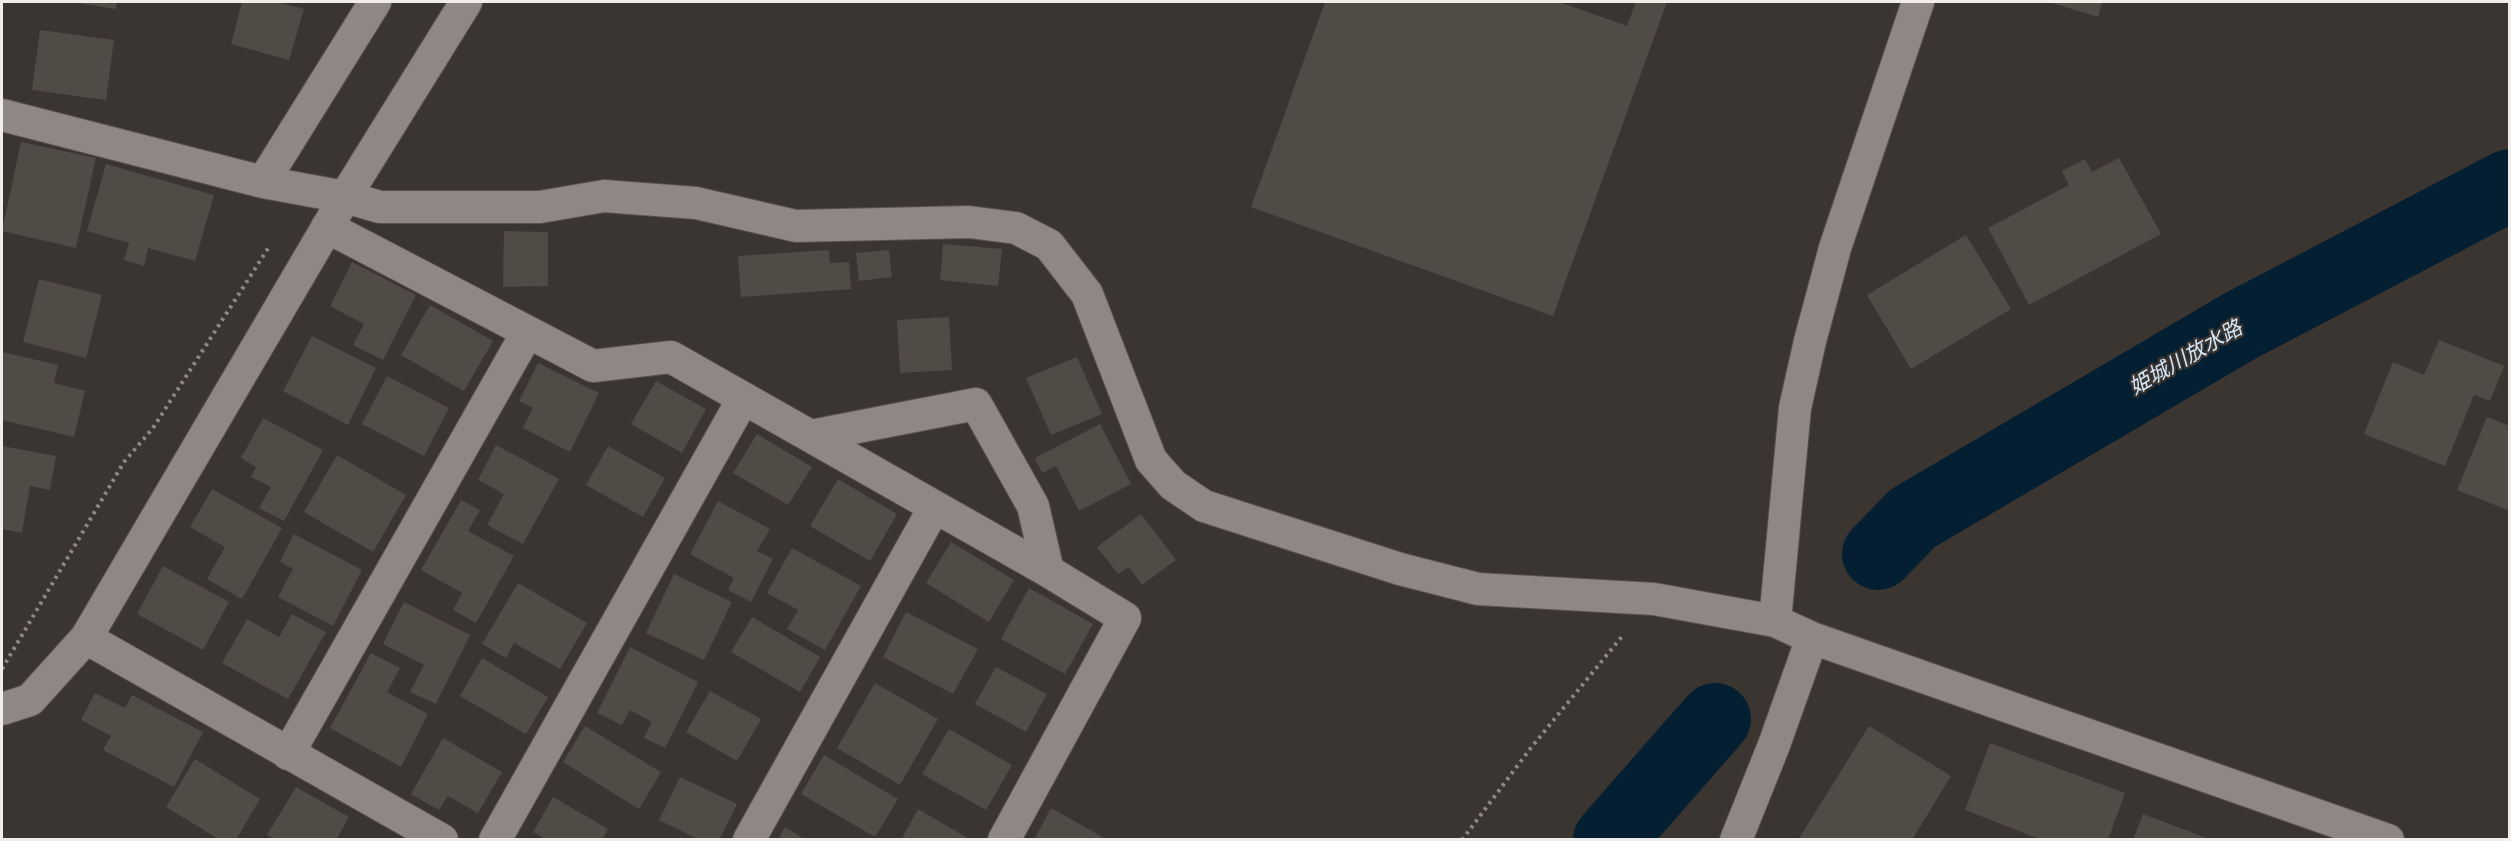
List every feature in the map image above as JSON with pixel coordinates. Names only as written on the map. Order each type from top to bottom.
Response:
[{"type":"street","points":[[263,182],[375,2]]},
{"type":"street","points":[[2,709],[30,700],[86,638],[345,196],[466,2]]},
{"type":"street","points":[[1775,621],[1795,408],[1810,341],[1835,248],[1918,2]]},
{"type":"street","points":[[2,115],[263,182],[345,196],[380,207],[540,207],[604,196],[696,203],[796,226],[969,222],[1016,228],[1049,245],[1087,294],[1151,460],[1173,485],[1204,507],[1400,569],[1478,589],[1654,599],[1775,621],[1812,638],[2388,840]]},
{"type":"street","points":[[327,227],[593,366],[671,357],[1047,571],[1125,618],[1004,840]]},
{"type":"street","points":[[288,754],[527,333]]},
{"type":"street","points":[[495,840],[742,399]]},
{"type":"street","points":[[811,436],[976,404],[1033,506],[1047,571]]},
{"type":"street","points":[[749,840],[934,508]]},
{"type":"street","points":[[86,638],[442,840]]},
{"type":"street","points":[[1736,840],[1774,745],[1812,638]]},
{"type":"path","points":[[2,669],[124,462],[153,428],[274,241]]},
{"type":"path","points":[[1462,840],[1530,749],[1654,599]]},
{"type":"building","points":[[71,2],[117,2],[116,9]]},
{"type":"building","points":[[242,2],[278,2],[304,9],[289,60],[231,44]]},
{"type":"building","points":[[1325,2],[1559,2],[1627,26],[1636,2],[1667,2],[1553,316],[1251,207]]},
{"type":"building","points":[[2049,2],[2102,2],[2098,17]]},
{"type":"building","points":[[40,30],[114,40],[106,100],[32,90]]},
{"type":"building","points":[[21,142],[96,158],[76,248],[2,231]]},
{"type":"building","points":[[2119,158],[2161,234],[2029,305],[1988,228],[2069,185],[2062,171],[2085,159],[2092,172]]},
{"type":"building","points":[[106,164],[214,195],[195,261],[148,248],[144,266],[124,260],[129,243],[87,231]]},
{"type":"building","points":[[504,231],[548,232],[548,286],[503,287]]},
{"type":"building","points":[[1966,235],[2011,309],[1911,369],[1867,295]]},
{"type":"building","points":[[943,244],[1002,249],[998,286],[940,280]]},
{"type":"building","points":[[829,250],[830,263],[849,262],[851,289],[741,297],[738,256]]},
{"type":"building","points":[[889,250],[892,277],[859,281],[856,253]]},
{"type":"building","points":[[352,262],[416,295],[383,360],[353,345],[364,324],[330,306]]},
{"type":"building","points":[[39,279],[102,295],[86,358],[23,342]]},
{"type":"building","points":[[430,305],[493,341],[464,391],[401,355]]},
{"type":"building","points":[[949,317],[952,370],[900,373],[897,320]]},
{"type":"building","points":[[312,336],[376,368],[348,425],[283,391]]},
{"type":"building","points":[[2439,340],[2504,366],[2490,401],[2474,395],[2445,466],[2364,434],[2393,362],[2424,375]]},
{"type":"building","points":[[2,352],[58,365],[54,383],[85,391],[74,437],[2,420]]},
{"type":"building","points":[[1077,357],[1102,414],[1051,435],[1026,378]]},
{"type":"building","points":[[538,363],[599,393],[570,452],[523,428],[533,408],[519,401]]},
{"type":"building","points":[[387,376],[449,408],[424,456],[362,424]]},
{"type":"building","points":[[656,381],[706,409],[682,453],[631,424]]},
{"type":"building","points":[[2487,417],[2510,426],[2510,511],[2457,490]]},
{"type":"building","points":[[263,418],[323,450],[284,521],[259,508],[271,487],[251,477],[256,467],[241,458]]},
{"type":"building","points":[[1100,424],[1131,484],[1079,511],[1056,466],[1042,473],[1035,458]]},
{"type":"building","points":[[757,434],[812,467],[788,505],[733,473]]},
{"type":"building","points":[[496,445],[559,479],[523,544],[487,525],[504,494],[478,480]]},
{"type":"building","points":[[2,446],[56,456],[50,490],[30,486],[22,533],[2,529]]},
{"type":"building","points":[[608,446],[665,478],[643,517],[586,485]]},
{"type":"building","points":[[337,455],[406,495],[373,552],[304,512]]},
{"type":"building","points":[[838,479],[897,514],[870,561],[810,526]]},
{"type":"building","points":[[212,489],[282,528],[242,599],[207,579],[225,547],[190,527]]},
{"type":"building","points":[[461,500],[480,510],[468,531],[514,556],[476,623],[453,610],[462,593],[421,570]]},
{"type":"building","points":[[718,501],[770,529],[757,551],[773,559],[751,602],[728,590],[734,578],[690,554]]},
{"type":"building","points":[[1141,514],[1176,560],[1142,585],[1129,567],[1118,574],[1097,547]]},
{"type":"building","points":[[294,534],[362,570],[333,626],[278,597],[293,569],[280,562]]},
{"type":"building","points":[[951,542],[1014,580],[989,622],[926,583]]},
{"type":"building","points":[[792,548],[861,586],[825,650],[787,629],[798,610],[767,593]]},
{"type":"building","points":[[163,566],[229,602],[203,650],[137,614]]},
{"type":"building","points":[[674,574],[732,602],[704,660],[646,633]]},
{"type":"building","points":[[518,583],[587,623],[560,669],[514,643],[506,658],[482,644]]},
{"type":"building","points":[[1029,588],[1093,624],[1065,674],[1001,639]]},
{"type":"building","points":[[404,602],[470,635],[436,704],[410,692],[424,665],[383,644]]},
{"type":"building","points":[[906,612],[978,649],[953,694],[883,657]]},
{"type":"building","points":[[292,614],[326,632],[288,699],[222,663],[247,619],[279,637]]},
{"type":"building","points":[[752,617],[820,657],[800,692],[731,652]]},
{"type":"building","points":[[630,647],[698,682],[665,748],[644,738],[652,722],[630,710],[622,725],[597,713]]},
{"type":"building","points":[[371,653],[400,668],[387,692],[428,714],[401,767],[330,728]]},
{"type":"building","points":[[482,658],[548,697],[526,734],[460,696]]},
{"type":"building","points":[[996,667],[1047,694],[1026,732],[975,704]]},
{"type":"building","points":[[875,683],[938,719],[900,785],[837,748]]},
{"type":"building","points":[[710,691],[761,719],[737,761],[686,732]]},
{"type":"building","points":[[95,693],[125,708],[132,695],[203,732],[174,787],[103,750],[111,736],[81,720]]},
{"type":"building","points":[[585,726],[661,772],[639,809],[563,762]]},
{"type":"building","points":[[1869,726],[1951,776],[1912,840],[1798,840]]},
{"type":"building","points":[[949,729],[1012,765],[986,810],[922,774]]},
{"type":"building","points":[[443,738],[502,772],[478,813],[448,796],[439,810],[411,794]]},
{"type":"building","points":[[1990,743],[2125,793],[2108,840],[2042,840],[1965,810]]},
{"type":"building","points":[[824,755],[898,799],[875,837],[801,794]]},
{"type":"building","points":[[195,759],[260,799],[236,840],[220,840],[166,807]]},
{"type":"building","points":[[680,777],[737,804],[719,840],[700,840],[659,820]]},
{"type":"building","points":[[296,787],[349,817],[336,840],[276,840],[267,835]]},
{"type":"building","points":[[553,797],[608,829],[602,840],[547,840],[533,832]]},
{"type":"building","points":[[1051,808],[1108,840],[1034,840]]},
{"type":"building","points":[[918,809],[971,840],[901,840]]},
{"type":"building","points":[[2143,814],[2209,839],[2209,840],[2133,840]]},
{"type":"building","points":[[785,827],[806,840],[778,840]]},
{"type":"waterway","name":"姫城川放水路","points":[[1878,554],[1913,518],[2240,326],[2510,185]]},
{"type":"waterway","name":"姫城川放水路","points":[[1609,840],[1715,719]]}]
